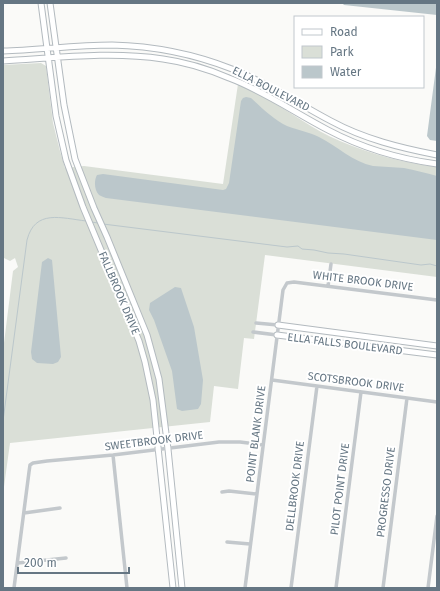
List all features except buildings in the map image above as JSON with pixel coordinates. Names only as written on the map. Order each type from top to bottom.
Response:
[{"type":"main road","name":"FALLBROOK DRIVE","points":[[41,3],[56,116],[70,174],[139,341],[145,362],[153,400],[159,450],[172,588]]},
{"type":"main road","name":"FALLBROOK DRIVE","points":[[50,3],[64,105],[75,159],[147,335],[159,379],[168,449],[182,588]]},
{"type":"main road","name":"ELLA BOULEVARD","points":[[3,52],[112,45],[172,51],[217,63],[250,76],[278,90],[342,127],[370,138],[437,155]]},
{"type":"main road","points":[[170,60],[172,51]]},
{"type":"main road","name":"ELLA BOULEVARD","points":[[3,61],[112,55],[170,60],[214,72],[246,84],[338,136],[367,147],[437,164]]},
{"type":"main road","points":[[246,84],[250,76]]},
{"type":"main road","points":[[399,156],[402,147]]},
{"type":"main road","points":[[64,152],[73,149]]},
{"type":"main road","points":[[87,217],[97,214]]},
{"type":"main road","name":"ELLA FALLS BOULEVARD","points":[[278,325],[437,346]]},
{"type":"main road","name":"ELLA FALLS BOULEVARD","points":[[277,335],[437,355]]},
{"type":"main road","points":[[368,346],[369,337]]},
{"type":"main road","points":[[145,362],[154,359]]},
{"type":"main road","points":[[165,512],[174,511]]},
{"type":"street","points":[[328,286],[331,264]]},
{"type":"street","name":"WHITE BROOK DRIVE","points":[[286,283],[294,282],[437,300]]},
{"type":"street","name":"POINT BLANK DRIVE","points":[[245,588],[278,325],[283,290],[286,283]]},
{"type":"street","name":"ELLA FALLS BOULEVARD","points":[[256,323],[278,325]]},
{"type":"street","name":"ELLA FALLS BOULEVARD","points":[[253,332],[277,335]]},
{"type":"street","name":"SCOTSBROOK DRIVE","points":[[272,380],[437,402]]},
{"type":"street","name":"DELLBROOK DRIVE","points":[[291,588],[317,386]]},
{"type":"street","name":"PILOT POINT DRIVE","points":[[336,588],[361,392]]},
{"type":"street","name":"PROGRESSO DRIVE","points":[[383,588],[407,398]]},
{"type":"street","name":"SWEETBROOK DRIVE","points":[[24,513],[28,476],[30,465],[33,463],[168,449],[219,442],[240,442],[263,445]]},
{"type":"street","points":[[113,455],[127,588]]},
{"type":"street","points":[[222,492],[229,491],[257,494]]},
{"type":"street","points":[[14,588],[24,513],[60,508]]},
{"type":"street","points":[[428,588],[437,516]]},
{"type":"street","points":[[227,542],[250,544]]},
{"type":"street","points":[[18,563],[66,558]]},
{"type":"green space","points":[[41,63],[46,66],[53,123],[65,168],[84,166],[223,184],[238,84],[274,103],[330,137],[364,150],[388,157],[437,167],[437,277],[265,255],[254,339],[244,338],[238,389],[214,386],[210,422],[10,443],[3,494],[3,351],[13,271],[18,267],[15,258],[10,261],[3,257],[3,65]]},
{"type":"water","points":[[342,3],[437,3],[437,15],[344,5]]},
{"type":"water","points":[[437,60],[437,141],[430,140],[427,136]]},
{"type":"water","points":[[246,97],[251,98],[268,114],[287,126],[319,137],[366,164],[373,166],[404,168],[437,176],[437,240],[106,198],[97,193],[95,185],[96,177],[97,175],[103,174],[223,190],[226,189],[229,183],[241,101]]},
{"type":"water","points":[[48,258],[52,260],[61,357],[58,362],[53,364],[37,363],[32,359],[31,352],[42,262]]},
{"type":"water","points":[[175,287],[181,288],[194,327],[203,380],[201,404],[198,409],[182,411],[177,409],[172,371],[149,310],[150,303]]},
{"type":"waterway","points":[[3,421],[27,240],[31,230],[36,224],[50,218],[86,221]]},
{"type":"waterway","points":[[91,222],[98,223]]},
{"type":"waterway","points":[[103,224],[287,247],[298,246],[302,249],[328,253],[437,266]]}]
